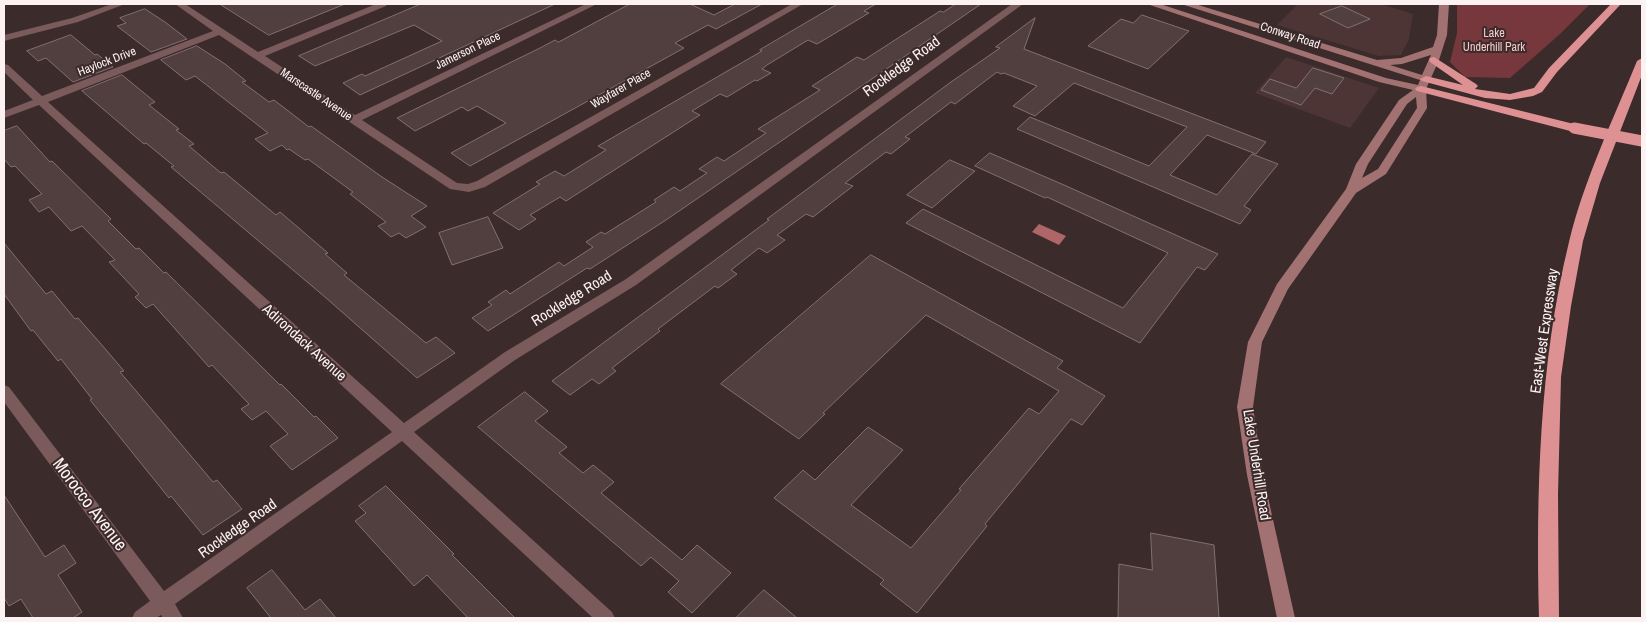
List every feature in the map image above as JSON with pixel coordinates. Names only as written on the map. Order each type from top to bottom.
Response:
[{"type":"highway","points":[[1424,84],[1500,96],[1520,96],[1538,90],[1553,70],[1616,4]]},
{"type":"highway","points":[[1434,60],[1458,78],[1500,96]]},
{"type":"highway","name":"East-West Expressway","points":[[1550,618],[1549,494],[1553,387],[1564,306],[1576,241],[1594,183],[1642,61]]},
{"type":"highway","points":[[1424,84],[1574,128],[1642,141]]},
{"type":"main road","name":"Conway Road","points":[[1152,4],[1383,80],[1424,84]]},
{"type":"main road","name":"Conway Road","points":[[1186,4],[1360,60],[1424,84]]},
{"type":"main road","name":"Lake Underhill Road","points":[[1352,190],[1382,171],[1422,108],[1424,84],[1438,49],[1443,28],[1444,4]]},
{"type":"main road","points":[[1360,60],[1402,61],[1438,49]]},
{"type":"main road","name":"Lake Underhill Road","points":[[1286,618],[1255,475],[1245,407],[1255,342],[1282,287],[1352,190],[1362,164],[1403,102],[1424,84]]},
{"type":"street","points":[[4,38],[75,20],[120,4]]},
{"type":"street","name":"Marscastle Avenue","points":[[179,4],[454,186]]},
{"type":"street","points":[[257,56],[383,4]]},
{"type":"street","name":"Jamerson Place","points":[[354,120],[594,4]]},
{"type":"street","name":"Wayfarer Place","points":[[454,186],[469,188],[481,184],[798,4]]},
{"type":"street","name":"Rockledge Road","points":[[141,618],[510,356],[631,282],[1018,4]]},
{"type":"street","name":"Haylock Drive","points":[[4,116],[220,31]]},
{"type":"street","name":"Adirondack Avenue","points":[[4,68],[606,618]]},
{"type":"street","name":"Morocco Avenue","points":[[4,391],[174,618]]},
{"type":"shaded area","points":[[1298,4],[1380,4],[1413,14],[1409,39],[1401,55],[1379,56],[1277,25]]},
{"type":"shaded area","points":[[1286,57],[1379,88],[1350,128],[1255,93]]},
{"type":"shaded area","points":[[1039,224],[1066,236],[1059,245],[1032,232]]},
{"type":"green space","name":"Lake Underhill Park","points":[[1457,4],[1590,4],[1560,34],[1510,78],[1465,77],[1450,62],[1457,33]]},
{"type":"building","points":[[220,4],[345,4],[269,35]]},
{"type":"building","points":[[421,4],[555,4],[360,95],[343,83],[362,74],[365,76],[442,41],[414,25],[315,66],[299,56]]},
{"type":"building","points":[[630,4],[690,4],[714,15],[735,4],[762,4],[716,29],[708,25],[675,43],[684,48],[470,166],[451,153],[506,123],[477,106],[468,111],[462,107],[415,131],[397,118],[555,40],[558,42]]},
{"type":"building","points":[[838,4],[876,4],[864,11],[869,13],[817,44],[808,40],[762,69],[771,73],[757,81],[755,80],[727,97],[720,94],[692,111],[700,115],[566,201],[560,197],[530,215],[536,219],[519,230],[493,213],[540,184],[536,182],[555,171],[564,176],[606,150],[598,146],[762,51],[760,50]]},
{"type":"building","points":[[956,4],[981,4],[666,220],[590,269],[587,268],[488,331],[472,318],[492,305],[488,302],[506,290],[510,294],[559,262],[564,266],[593,247],[586,242],[601,232],[605,234],[656,202],[654,200],[674,187],[680,191],[707,173],[699,169],[717,157],[724,161],[766,133],[758,129],[820,90],[812,86],[857,57],[864,60],[940,11],[943,12]]},
{"type":"building","points":[[1342,6],[1370,19],[1348,28],[1320,14]]},
{"type":"building","points":[[145,9],[187,39],[151,52],[117,26],[126,23],[120,18]]},
{"type":"building","points":[[1142,15],[1189,31],[1148,69],[1088,46],[1121,19],[1133,23]]},
{"type":"building","points":[[1035,18],[1024,49],[1266,142],[1256,154],[1207,135],[1170,175],[1217,195],[1252,154],[1278,164],[1244,206],[1251,210],[1240,224],[1017,129],[1030,117],[1149,166],[1187,127],[1074,83],[1035,116],[1013,106],[1037,86],[997,72],[955,104],[951,102],[905,137],[910,139],[891,154],[886,152],[845,183],[853,186],[813,217],[806,214],[777,235],[785,240],[767,253],[759,248],[731,270],[737,274],[718,288],[715,286],[658,329],[660,331],[612,368],[616,371],[599,384],[592,379],[570,395],[552,381],[951,82],[1000,48],[996,47]]},
{"type":"building","points":[[71,35],[113,67],[73,82],[46,58],[38,61],[27,51]]},
{"type":"building","points":[[197,46],[225,64],[246,81],[242,82],[269,102],[274,100],[309,127],[311,126],[382,177],[427,206],[411,216],[426,227],[406,238],[399,233],[391,237],[378,226],[386,222],[350,194],[353,192],[308,159],[305,160],[282,145],[270,151],[255,139],[268,133],[195,76],[186,80],[161,60]]},
{"type":"building","points":[[1313,68],[1344,78],[1332,94],[1315,88],[1301,105],[1261,90],[1270,79],[1296,88]]},
{"type":"building","points":[[122,75],[155,102],[149,105],[179,129],[176,130],[194,144],[189,146],[221,173],[224,172],[276,215],[280,212],[328,253],[325,254],[347,273],[344,275],[426,343],[436,337],[455,353],[417,378],[325,297],[171,167],[174,166],[146,143],[144,144],[82,91]]},
{"type":"building","points":[[17,126],[50,162],[52,161],[111,219],[108,221],[136,249],[139,248],[164,273],[166,272],[280,385],[338,438],[292,470],[270,446],[288,434],[266,411],[252,420],[241,409],[249,404],[212,365],[209,367],[153,304],[146,308],[135,297],[139,294],[109,262],[115,260],[82,226],[71,231],[49,207],[39,212],[29,200],[42,194],[15,166],[11,167],[4,159],[4,131]]},
{"type":"building","points":[[990,153],[1218,254],[1205,270],[1197,267],[1140,343],[906,223],[923,209],[1123,308],[1168,253],[975,166]]},
{"type":"building","points":[[950,160],[975,171],[932,208],[907,195]]},
{"type":"building","points":[[488,217],[503,248],[452,265],[439,233]]},
{"type":"building","points":[[4,243],[46,294],[52,291],[75,319],[78,318],[124,371],[120,372],[213,482],[217,480],[242,509],[203,535],[171,496],[169,498],[90,400],[92,399],[61,359],[58,361],[33,330],[31,331],[4,294]]},
{"type":"building","points":[[871,255],[1063,361],[1057,368],[1105,396],[1082,425],[1071,419],[985,524],[987,526],[917,613],[880,584],[884,580],[774,498],[803,470],[815,480],[868,427],[903,450],[851,505],[911,548],[1029,408],[1039,414],[1059,391],[926,315],[823,413],[825,414],[799,439],[721,384]]},
{"type":"building","points":[[525,392],[548,411],[535,421],[567,447],[559,453],[583,473],[593,465],[614,482],[601,493],[682,560],[697,545],[731,573],[692,613],[668,592],[679,581],[651,557],[641,566],[478,427]]},
{"type":"building","points":[[386,486],[515,618],[468,618],[427,575],[414,586],[355,521],[366,513],[359,506]]},
{"type":"building","points":[[4,495],[45,557],[64,545],[76,563],[58,575],[82,612],[73,618],[33,618],[21,599],[9,606],[4,598]]},
{"type":"building","points":[[1151,533],[1214,545],[1219,618],[1118,618],[1119,564],[1152,570]]},
{"type":"building","points":[[272,570],[305,610],[320,599],[336,618],[271,618],[247,588]]},
{"type":"building","points":[[764,590],[797,618],[736,618]]}]
